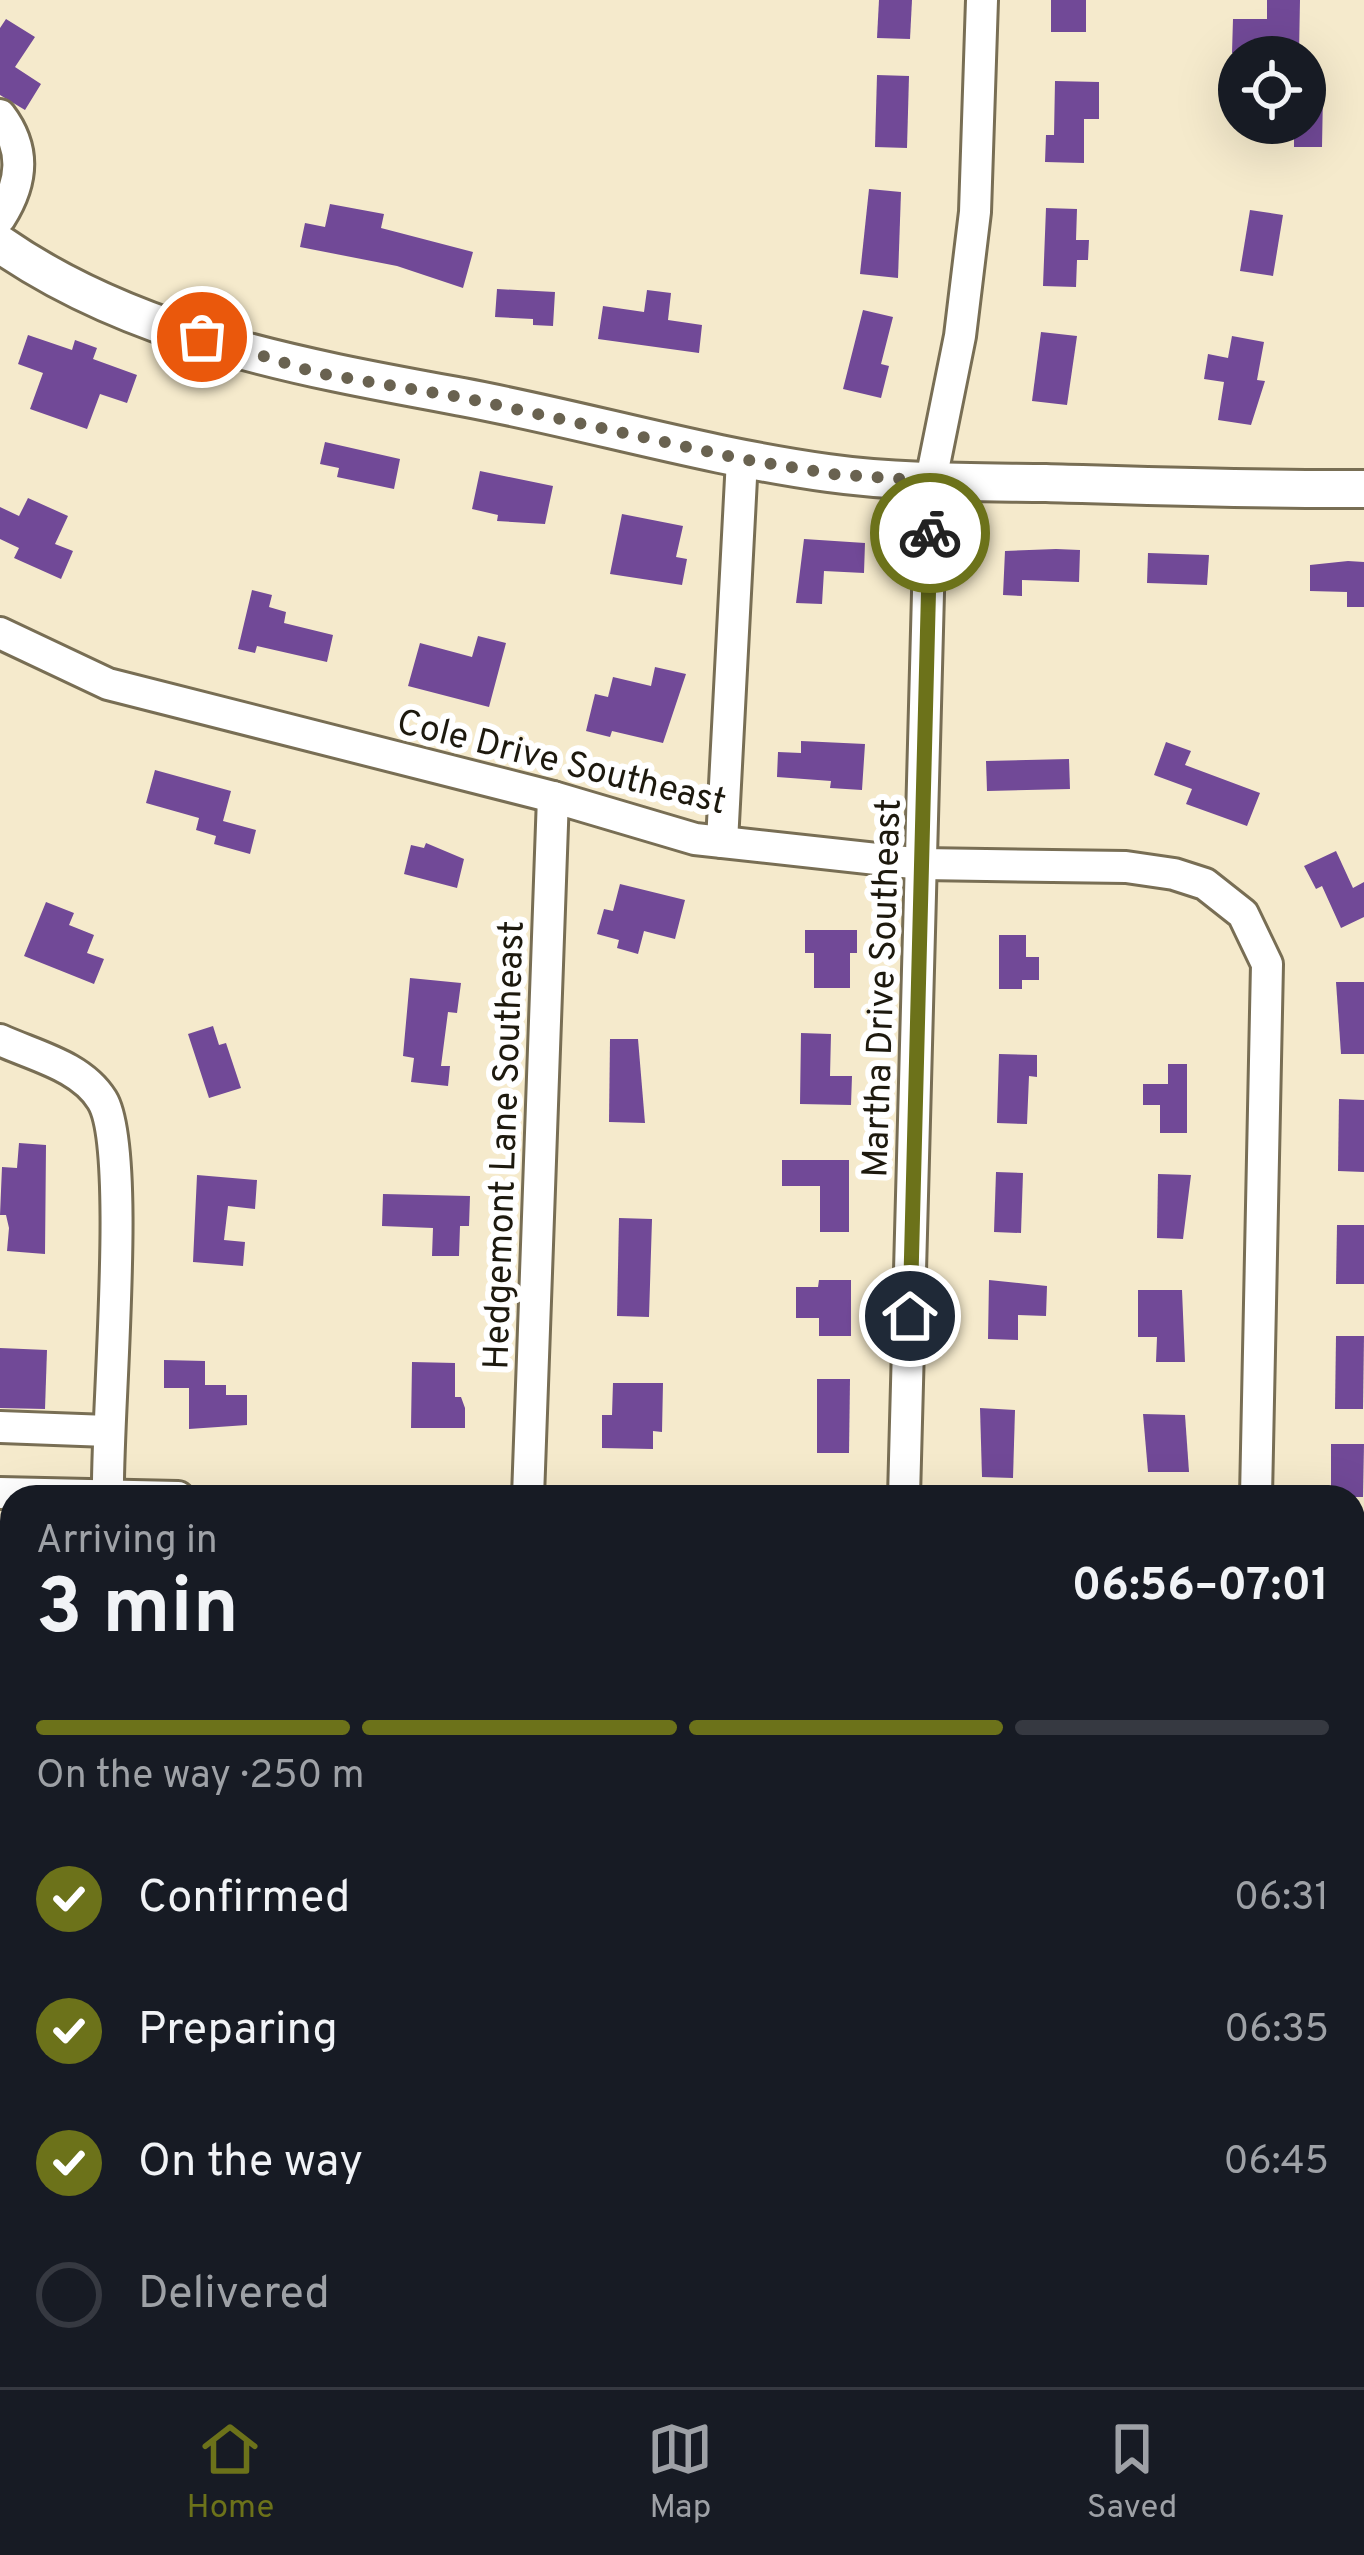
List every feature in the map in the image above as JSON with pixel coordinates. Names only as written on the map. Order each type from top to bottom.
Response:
[{"type":"main road","points":[[0,244],[27,262],[163,326],[317,373],[465,398],[742,459],[832,474],[931,481],[1364,489]]},
{"type":"street","name":"Martha Drive Southeast","points":[[904,1485],[931,481],[960,336],[975,212],[982,0]]},
{"type":"street","points":[[0,116],[18,145],[20,171],[0,218]]},
{"type":"street","points":[[722,842],[742,459]]},
{"type":"street","name":"Cole Drive Southeast","points":[[0,633],[108,684],[722,842],[922,864],[1126,867],[1205,884],[1243,914],[1267,964],[1256,1485]]},
{"type":"street","name":"Hedgemont Lane Southeast","points":[[528,1485],[553,796]]},
{"type":"street","points":[[0,1040],[83,1077],[105,1103],[116,1207],[108,1485]]},
{"type":"street","points":[[0,1426],[108,1431]]},
{"type":"building","points":[[879,0],[912,0],[910,39],[877,38]]},
{"type":"building","points":[[1051,0],[1086,0],[1086,32],[1051,32]]},
{"type":"building","points":[[1267,0],[1300,0],[1299,36],[1232,36],[1233,19],[1267,19]]},
{"type":"building","points":[[6,19],[35,37],[15,67],[41,84],[25,110],[0,95],[0,28]]},
{"type":"building","points":[[877,75],[909,76],[907,148],[875,147]]},
{"type":"building","points":[[1055,81],[1099,82],[1099,119],[1084,119],[1084,163],[1045,162],[1046,135],[1054,135]]},
{"type":"building","points":[[869,189],[901,192],[898,278],[860,274]]},
{"type":"building","points":[[330,204],[384,214],[381,228],[473,252],[463,288],[397,266],[300,247],[305,223],[325,227]]},
{"type":"building","points":[[1046,208],[1077,209],[1076,240],[1089,240],[1088,260],[1077,260],[1076,287],[1043,286]]},
{"type":"building","points":[[1250,210],[1283,215],[1273,276],[1240,271]]},
{"type":"building","points":[[497,289],[555,292],[553,326],[533,325],[533,319],[495,317]]},
{"type":"building","points":[[647,290],[671,293],[668,320],[702,325],[699,353],[598,339],[603,306],[644,312]]},
{"type":"building","points":[[863,310],[893,317],[881,364],[889,366],[881,398],[843,389]]},
{"type":"building","points":[[1041,332],[1077,336],[1067,405],[1032,401]]},
{"type":"building","points":[[28,335],[72,350],[75,340],[97,348],[93,359],[137,375],[127,403],[100,394],[87,429],[30,409],[43,373],[18,364]]},
{"type":"building","points":[[1232,336],[1264,342],[1257,380],[1265,381],[1251,425],[1218,420],[1224,382],[1204,379],[1208,354],[1228,358]]},
{"type":"building","points":[[325,442],[400,459],[394,489],[337,477],[339,468],[320,464]]},
{"type":"building","points":[[480,471],[553,486],[545,524],[497,521],[498,515],[472,509]]},
{"type":"building","points":[[28,498],[68,516],[55,544],[73,551],[61,579],[14,558],[19,548],[0,539],[0,507],[19,516]]},
{"type":"building","points":[[622,514],[683,526],[676,557],[687,559],[682,585],[610,574]]},
{"type":"building","points":[[804,539],[865,543],[864,573],[824,571],[822,604],[796,603]]},
{"type":"building","points":[[1080,550],[1079,582],[1022,580],[1022,596],[1003,595],[1005,551]]},
{"type":"building","points":[[1148,553],[1209,555],[1207,585],[1147,583]]},
{"type":"building","points":[[1364,562],[1364,607],[1347,607],[1347,592],[1310,591],[1310,565]]},
{"type":"building","points":[[252,590],[272,595],[269,607],[286,612],[284,623],[333,635],[327,662],[257,646],[255,653],[238,649]]},
{"type":"building","points":[[478,636],[506,643],[489,707],[408,686],[420,643],[472,657]]},
{"type":"building","points":[[655,667],[686,674],[663,743],[612,731],[610,737],[586,731],[595,694],[608,697],[613,677],[651,686]]},
{"type":"building","points":[[801,741],[865,744],[862,790],[830,788],[831,781],[777,777],[778,752],[801,753]]},
{"type":"building","points":[[1166,742],[1191,751],[1185,765],[1260,793],[1247,826],[1186,804],[1192,789],[1154,775]]},
{"type":"building","points":[[1069,759],[1070,789],[987,791],[986,761]]},
{"type":"building","points":[[155,770],[231,791],[223,821],[256,830],[250,854],[214,844],[216,836],[196,830],[199,818],[146,803]]},
{"type":"building","points":[[426,843],[464,859],[457,888],[404,874],[411,845],[424,848]]},
{"type":"building","points":[[1336,851],[1353,888],[1364,882],[1364,917],[1341,928],[1322,886],[1316,889],[1304,866]]},
{"type":"building","points":[[620,884],[685,900],[675,939],[644,931],[638,954],[617,948],[619,940],[597,934],[604,909],[613,911]]},
{"type":"building","points":[[46,902],[74,913],[69,925],[94,935],[87,953],[104,959],[94,984],[24,956]]},
{"type":"building","points":[[805,930],[857,930],[857,953],[850,953],[850,988],[814,988],[814,953],[805,953]]},
{"type":"building","points":[[999,935],[1026,935],[1026,957],[1039,957],[1039,980],[1022,980],[1022,989],[999,989]]},
{"type":"building","points":[[410,978],[461,983],[457,1013],[448,1012],[441,1066],[450,1066],[448,1086],[411,1082],[414,1058],[403,1056]]},
{"type":"building","points":[[1336,982],[1364,982],[1364,1054],[1341,1054]]},
{"type":"building","points":[[213,1026],[219,1045],[226,1043],[241,1088],[209,1098],[188,1034]]},
{"type":"building","points":[[801,1033],[831,1034],[830,1076],[852,1076],[851,1105],[800,1104]]},
{"type":"building","points":[[610,1039],[638,1039],[645,1123],[609,1122]]},
{"type":"building","points":[[999,1054],[1037,1055],[1037,1077],[1029,1076],[1027,1124],[997,1123]]},
{"type":"building","points":[[1168,1064],[1187,1064],[1187,1133],[1160,1133],[1160,1105],[1143,1105],[1143,1084],[1168,1084]]},
{"type":"building","points":[[1339,1099],[1364,1100],[1364,1172],[1338,1171]]},
{"type":"building","points":[[19,1143],[46,1145],[45,1254],[7,1251],[9,1228],[6,1215],[0,1215],[2,1167],[17,1168]]},
{"type":"building","points":[[782,1160],[849,1160],[849,1232],[820,1232],[820,1186],[782,1186]]},
{"type":"building","points":[[996,1172],[1023,1173],[1021,1233],[994,1232]]},
{"type":"building","points":[[1158,1174],[1191,1175],[1183,1239],[1157,1238]]},
{"type":"building","points":[[197,1175],[257,1180],[255,1209],[228,1206],[224,1240],[245,1242],[243,1266],[193,1262]]},
{"type":"building","points":[[383,1194],[470,1196],[469,1226],[460,1226],[459,1256],[432,1256],[433,1228],[382,1226]]},
{"type":"building","points":[[619,1218],[652,1219],[649,1317],[617,1316]]},
{"type":"building","points":[[1337,1225],[1364,1225],[1364,1284],[1336,1284]]},
{"type":"building","points":[[819,1280],[851,1280],[851,1336],[819,1336],[819,1318],[796,1318],[796,1287],[818,1287]]},
{"type":"building","points":[[989,1280],[1047,1286],[1046,1316],[1018,1315],[1018,1340],[988,1339]]},
{"type":"building","points":[[1138,1290],[1182,1290],[1185,1362],[1156,1362],[1157,1337],[1138,1337]]},
{"type":"building","points":[[1336,1336],[1364,1336],[1363,1409],[1335,1409]]},
{"type":"building","points":[[0,1348],[47,1350],[45,1409],[0,1408]]},
{"type":"building","points":[[164,1360],[205,1361],[205,1385],[226,1385],[226,1395],[247,1395],[247,1425],[189,1429],[189,1388],[164,1388]]},
{"type":"building","points":[[412,1362],[455,1363],[455,1397],[461,1397],[465,1408],[465,1428],[411,1428]]},
{"type":"building","points":[[817,1379],[850,1379],[849,1453],[817,1453]]},
{"type":"building","points":[[613,1383],[663,1383],[662,1432],[653,1431],[653,1449],[602,1448],[602,1415],[612,1415]]},
{"type":"building","points":[[980,1408],[1015,1410],[1013,1478],[982,1477]]},
{"type":"building","points":[[1143,1414],[1185,1415],[1189,1472],[1148,1472]]},
{"type":"building","points":[[1331,1444],[1364,1444],[1363,1485],[1331,1485]]},
{"type":"way so far","points":[[202,337],[317,373],[465,398],[742,459],[832,474],[931,481],[930,533]]},
{"type":"route","points":[[910,1316],[930,533]]}]
